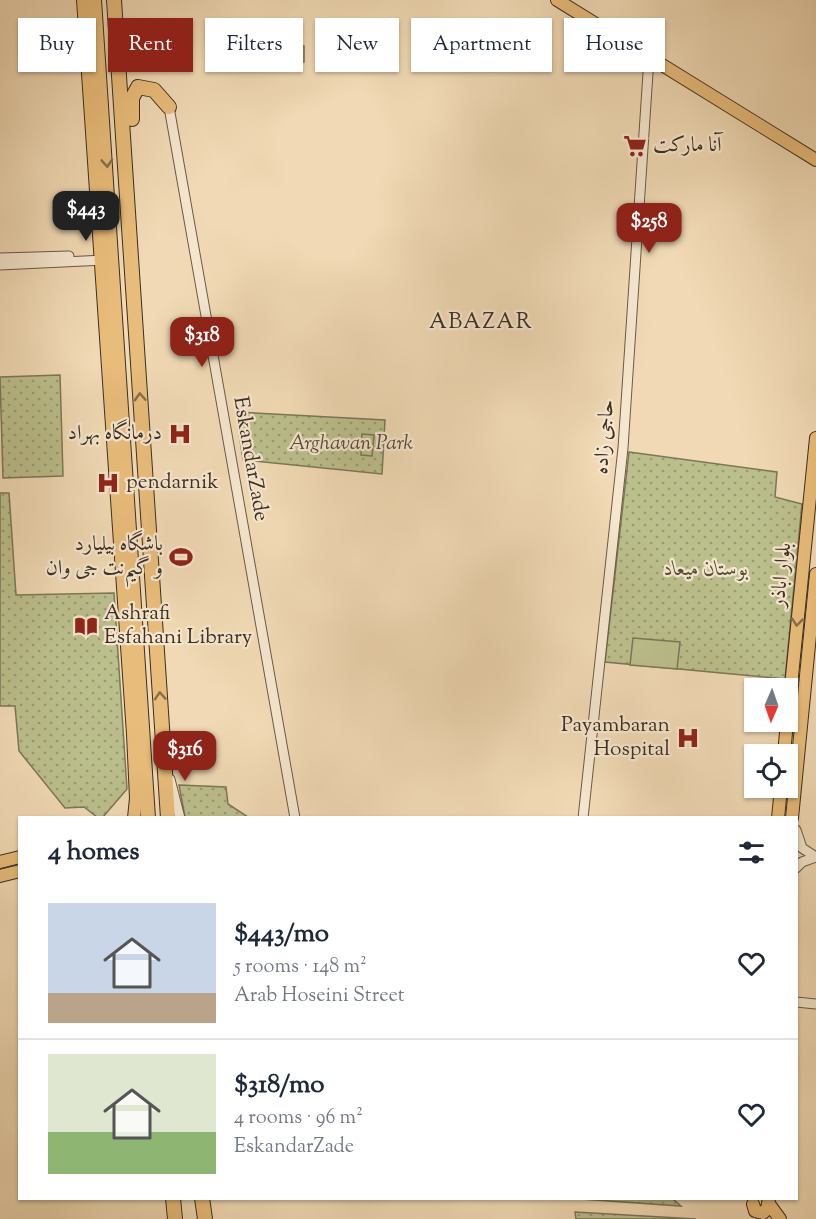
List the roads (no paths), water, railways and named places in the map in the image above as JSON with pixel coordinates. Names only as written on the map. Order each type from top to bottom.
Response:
[{"type":"highway","points":[[94,0],[106,258],[127,606],[148,816]]},
{"type":"highway","points":[[114,0],[127,166],[168,816]]},
{"type":"highway","points":[[127,166],[132,142],[132,98],[135,90],[142,86],[150,88],[169,107]]},
{"type":"highway","points":[[173,1200],[174,1218]]},
{"type":"highway","points":[[194,1200],[195,1219]]},
{"type":"highway","points":[[202,1200],[204,1219]]},
{"type":"main road","points":[[83,0],[106,258]]},
{"type":"main road","points":[[557,0],[586,18]]},
{"type":"main road","points":[[665,68],[816,160]]},
{"type":"main road","name":"بلوار اباذر","points":[[792,678],[816,438]]},
{"type":"main road","name":"بلوار اباذر","points":[[792,816],[816,574]]},
{"type":"main road","points":[[127,606],[136,788],[134,816]]},
{"type":"main road","points":[[778,816],[780,798]]},
{"type":"main road","points":[[0,862],[18,858]]},
{"type":"main road","points":[[0,876],[18,872]]},
{"type":"main road","points":[[754,1201],[756,1211],[760,1214],[765,1212],[769,1202]]},
{"type":"main road","points":[[751,1219],[754,1201]]},
{"type":"main road","points":[[769,1202],[780,1219]]},
{"type":"street","name":"حاجی زاده","points":[[583,816],[623,448],[648,72]]},
{"type":"street","name":"EskandarZade","points":[[169,107],[295,816]]},
{"type":"street","points":[[0,258],[106,258]]},
{"type":"street","points":[[0,265],[106,258]]},
{"type":"street","points":[[164,753],[180,816]]},
{"type":"street","points":[[798,836],[802,848],[816,857]]},
{"type":"street","points":[[798,866],[816,857]]},
{"type":"street","points":[[798,1002],[816,1004]]},
{"type":"place","name":"آنا مارکت","points":[[635,146]]},
{"type":"place","name":"درمانگاه بهراد","points":[[180,434]]},
{"type":"place","name":"pendarnik","points":[[108,483]]},
{"type":"place","name":"باشگاه بیلیارد و گیم‌نت جی وان","points":[[181,557]]},
{"type":"place","name":"Ashrafi Esfahani Library","points":[[86,626]]},
{"type":"place","name":"Payambaran Hospital","points":[[688,738]]},
{"type":"district","name":"ABAZAR","points":[[481,323]]},
{"type":"park label","name":"Arghavan Park","points":[[351,444]]},
{"type":"park label","name":"بوستان میعاد","points":[[706,570]]}]
